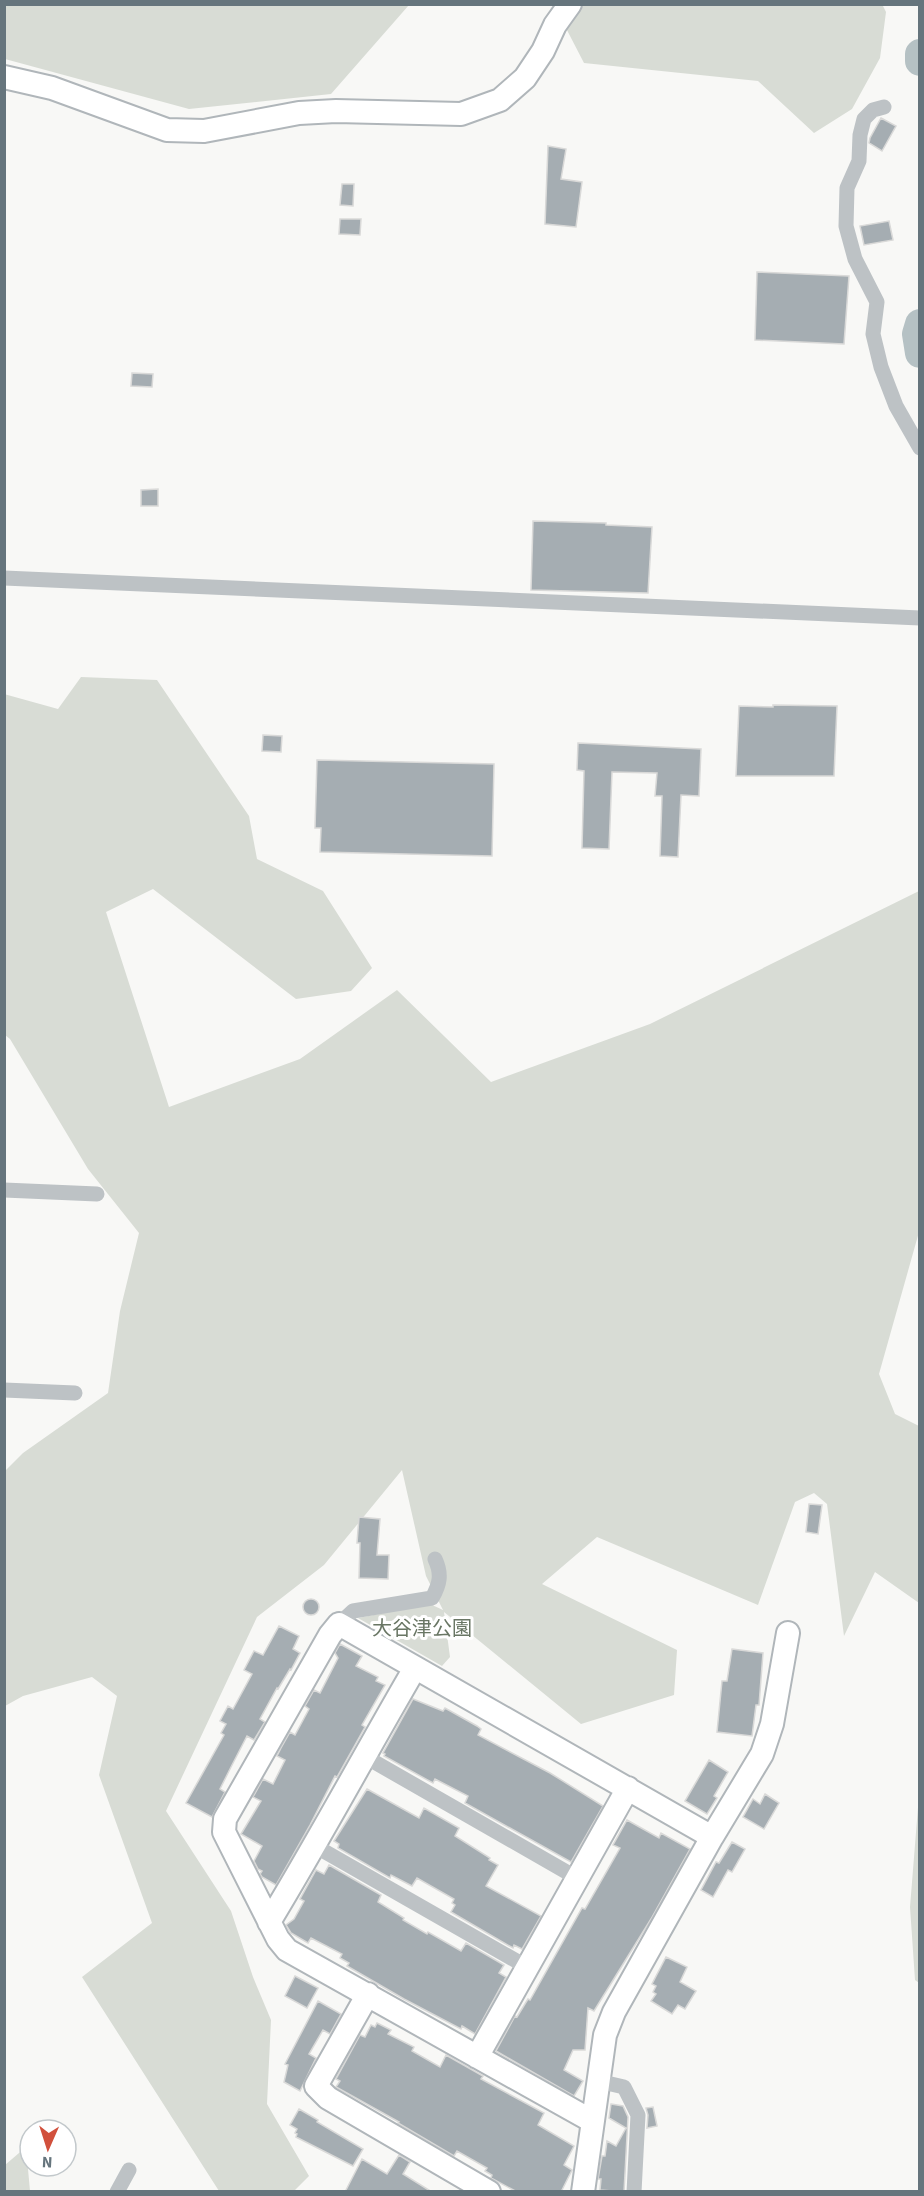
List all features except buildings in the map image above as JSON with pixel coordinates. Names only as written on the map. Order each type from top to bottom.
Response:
[{"type":"street","points":[[4,77],[52,88],[167,130],[204,131],[299,114],[336,111],[461,114],[500,100],[525,78],[543,51],[555,25],[570,4]]},
{"type":"street","points":[[884,107],[873,110],[864,119],[860,135],[859,160],[847,188],[846,226],[855,259],[877,302],[873,334],[881,367],[896,406],[920,448]]},
{"type":"street","points":[[4,578],[920,618]]},
{"type":"street","points":[[4,1190],[97,1194]]},
{"type":"street","points":[[4,1390],[75,1393]]},
{"type":"street","points":[[435,1559],[440,1571],[439,1587],[432,1598],[353,1611],[330,1635],[225,1819],[224,1832],[269,1922],[287,1950],[592,2121]]},
{"type":"street","points":[[339,1624],[712,1837]]},
{"type":"street","points":[[583,2192],[605,2035],[614,2012],[712,1837],[762,1754],[772,1724],[788,1633]]},
{"type":"street","points":[[269,1922],[315,1846],[415,1668]]},
{"type":"street","points":[[364,1756],[577,1878]]},
{"type":"street","points":[[477,2057],[628,1788]]},
{"type":"street","points":[[315,1846],[528,1967]]},
{"type":"street","points":[[368,1994],[316,2086],[328,2098],[489,2192]]},
{"type":"street","points":[[598,2081],[624,2087],[638,2115],[634,2192]]},
{"type":"street","points":[[117,2192],[129,2170]]},
{"type":"green space","points":[[5,4],[422,5],[409,5],[331,94],[189,109],[5,59]]},
{"type":"green space","points":[[882,4],[886,12],[880,58],[852,109],[814,133],[758,81],[584,63],[554,5]]},
{"type":"green space","name":"大谷津公園","points":[[81,677],[157,680],[249,816],[257,859],[323,891],[372,968],[351,991],[296,999],[153,889],[106,912],[169,1107],[300,1059],[397,990],[491,1082],[650,1024],[919,891],[919,1232],[879,1374],[895,1414],[919,1426],[919,1603],[875,1572],[844,1636],[827,1504],[814,1493],[795,1502],[758,1605],[597,1537],[542,1584],[677,1650],[674,1695],[581,1724],[444,1612],[450,1657],[442,1666],[358,1618],[430,1604],[443,1610],[426,1576],[402,1470],[324,1565],[257,1617],[166,1811],[231,1911],[253,1977],[271,2020],[267,2104],[309,2176],[294,2191],[219,2191],[82,1977],[152,1923],[99,1775],[117,1696],[92,1677],[23,1696],[5,1706],[5,1471],[23,1453],[108,1393],[120,1311],[139,1233],[88,1169],[10,1039],[5,1035],[4,694],[58,709]]},
{"type":"green space","points":[[919,1795],[919,1983],[915,1980],[910,1907]]},
{"type":"green space","points":[[18,2154],[18,2178],[29,2178],[30,2191],[5,2191],[5,2165]]},
{"type":"waterway","points":[[920,54],[920,61]]},
{"type":"waterway","points":[[920,324],[917,334],[920,353]]}]
